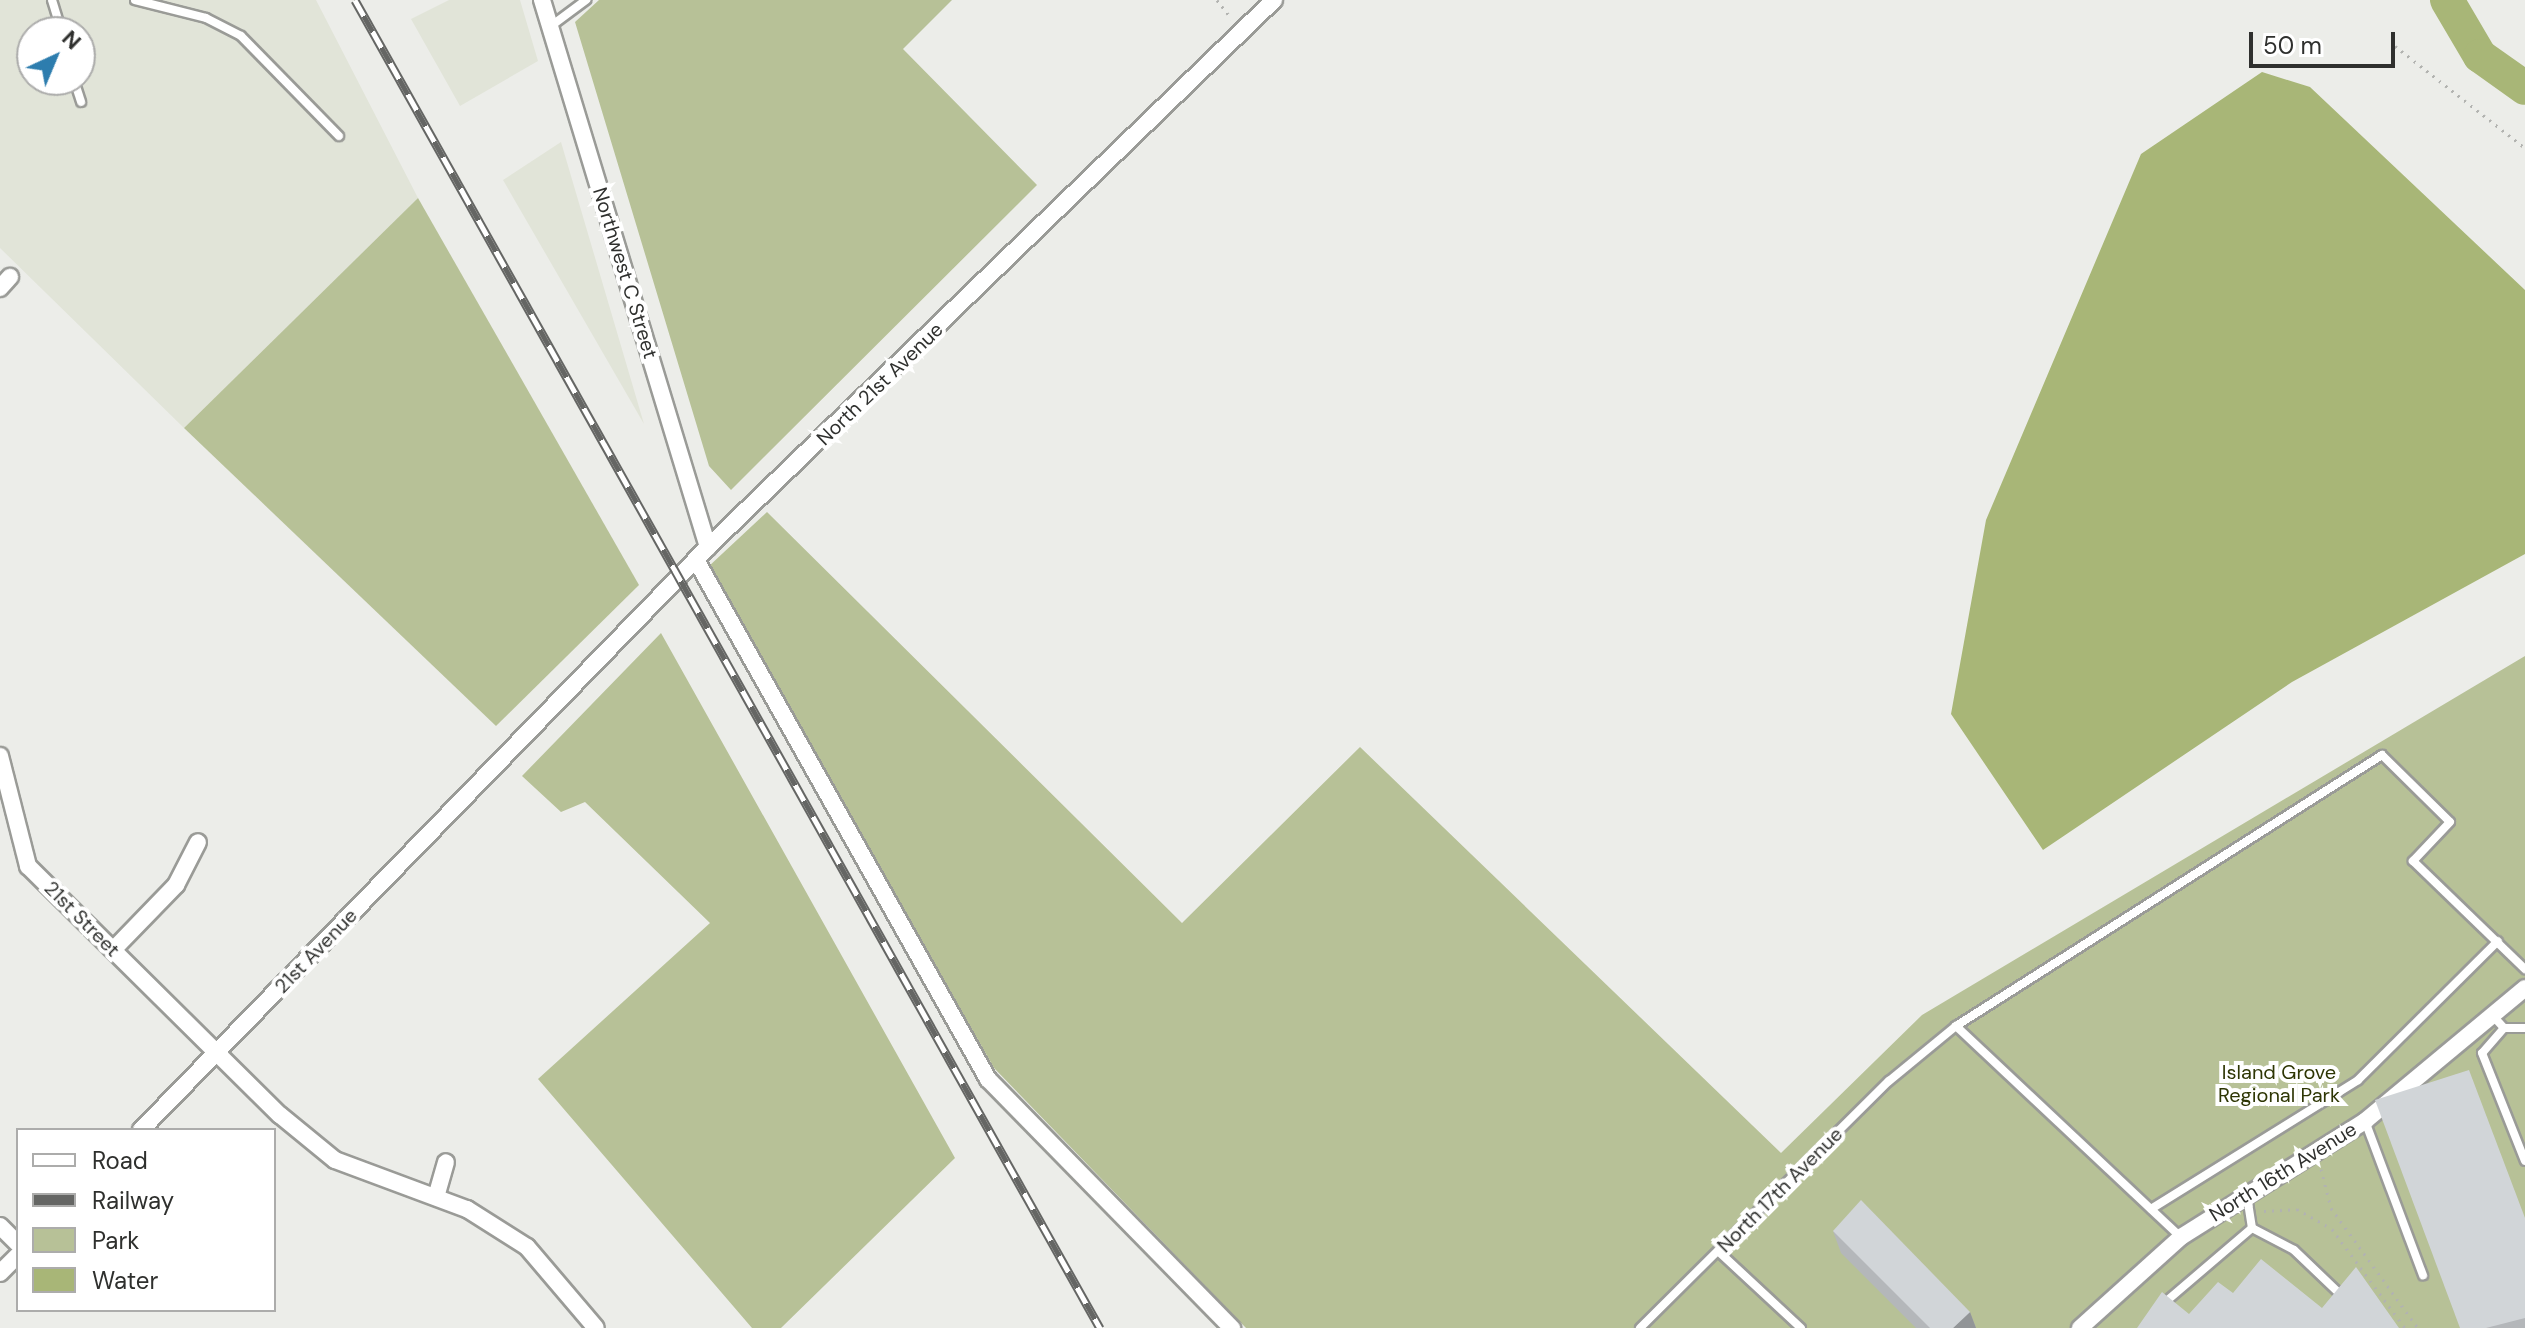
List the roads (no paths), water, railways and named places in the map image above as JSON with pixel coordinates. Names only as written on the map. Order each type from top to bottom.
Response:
[{"type":"street","name":"Northwest C Street","points":[[542,0],[708,547]]},
{"type":"street","name":"North 21st Avenue","points":[[491,772],[708,547],[1274,0]]},
{"type":"street","points":[[696,560],[973,1058],[1232,1328]]},
{"type":"street","name":"21st Street","points":[[0,756],[28,866],[218,1052],[335,1160],[436,1197],[527,1247],[596,1328]]},
{"type":"street","name":"21st Avenue","points":[[143,1128],[491,772]]},
{"type":"street","points":[[113,950],[176,885],[198,842]]},
{"type":"street","name":"North 16th Avenue","points":[[2080,1328],[2181,1237],[2365,1121],[2498,1021],[2525,988]]},
{"type":"street","points":[[436,1197],[446,1162]]},
{"type":"street","points":[[0,1226],[16,1242]]},
{"type":"street","points":[[0,1273],[16,1257]]},
{"type":"lane","points":[[135,0],[206,18],[241,36],[339,136]]},
{"type":"lane","points":[[550,27],[586,0]]},
{"type":"lane","points":[[79,96],[81,102]]},
{"type":"lane","name":"North 17th Avenue","points":[[1640,1328],[1922,1053],[1956,1026],[2382,755],[2450,822],[2413,861],[2498,941]]},
{"type":"lane","points":[[2151,1209],[2358,1080],[2498,941],[2525,969]]},
{"type":"lane","points":[[2525,1028],[2498,1021],[2482,1053],[2525,1161]]},
{"type":"lane","points":[[1956,1026],[2181,1237]]},
{"type":"lane","points":[[2365,1121],[2423,1275]]},
{"type":"lane","points":[[2247,1195],[2252,1228]]},
{"type":"lane","points":[[2252,1228],[2294,1250],[2339,1293]]},
{"type":"lane","points":[[2150,1315],[2252,1228]]},
{"type":"lane","points":[[1718,1251],[1801,1328]]},
{"type":"water","points":[[2262,72],[2310,87],[2525,290],[2525,554],[2292,682],[2043,850],[1951,714],[1986,520],[2141,154]]},
{"type":"waterway","points":[[2447,0],[2480,56],[2525,88]]},
{"type":"railway","points":[[355,0],[1100,1328]]},
{"type":"park label","name":"Island Grove Regional Park","points":[[2279,1084]]}]
